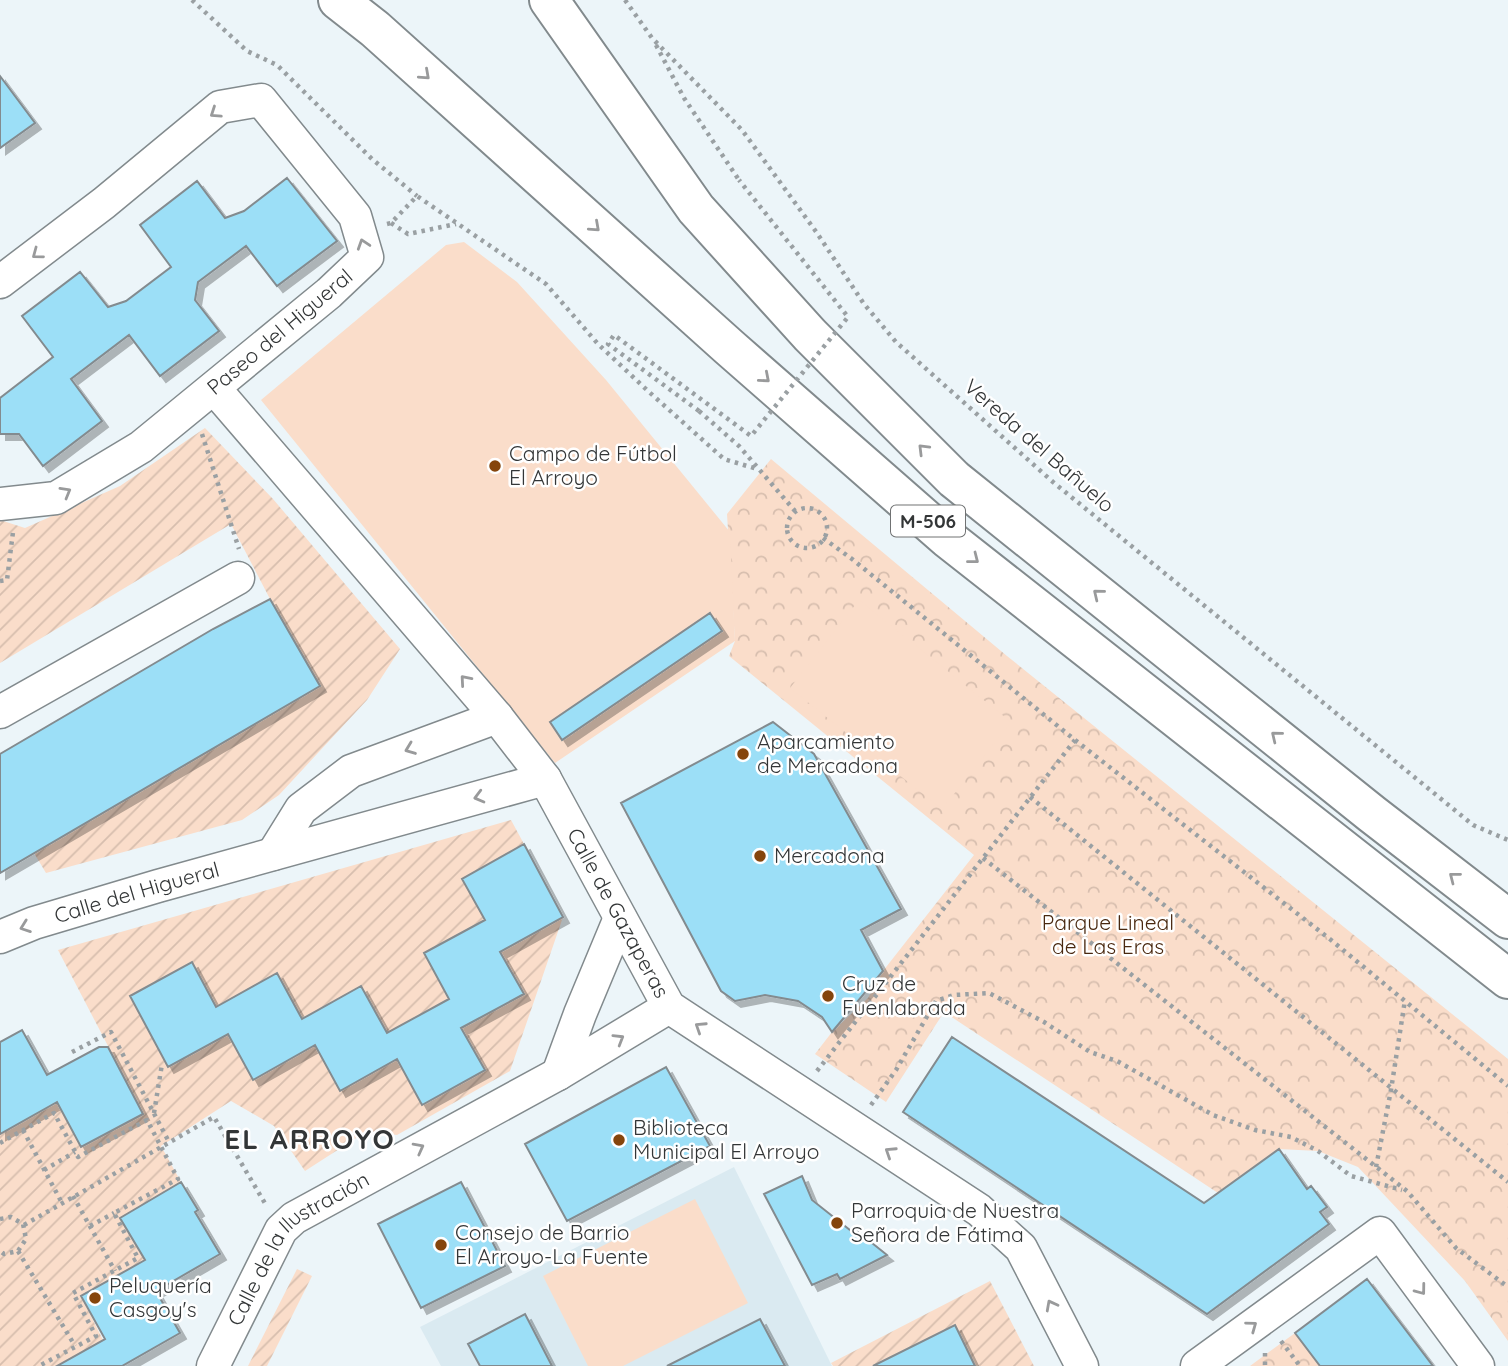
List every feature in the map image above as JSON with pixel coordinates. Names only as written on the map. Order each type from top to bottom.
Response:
[{"type":"highway","points":[[338,0],[375,29]]},
{"type":"highway","name":"M-506","points":[[345,0],[729,346],[947,538],[1508,979]]},
{"type":"highway","name":"M-506","points":[[549,0],[696,209],[810,335],[954,480],[1508,919]]},
{"type":"street","name":"Paseo del Higueral","points":[[0,282],[104,203],[220,107],[261,100],[355,216],[367,257],[329,292],[141,447],[56,498],[8,503]]},
{"type":"street","name":"Calle de Gazaperas","points":[[203,397],[497,717],[545,779],[669,1007],[979,1210],[1021,1248],[1082,1366]]},
{"type":"street","points":[[0,712],[238,578]]},
{"type":"street","points":[[272,854],[301,809],[352,771],[497,717]]},
{"type":"street","name":"Calle del Higueral","points":[[0,937],[34,923],[133,893],[545,779]]},
{"type":"street","points":[[558,1074],[620,918]]},
{"type":"street","name":"Calle de la Ilustración","points":[[213,1366],[281,1230],[294,1217],[558,1074],[669,1007]]},
{"type":"street","points":[[1197,1366],[1380,1233],[1478,1366]]},
{"type":"path","points":[[192,0],[247,51],[277,65],[372,159],[417,197],[546,284],[598,344],[724,459],[757,469]]},
{"type":"path","name":"Vereda del Bañuelo","points":[[625,0],[652,38],[742,130],[817,233],[864,304],[896,342],[1054,482],[1473,825],[1508,840]]},
{"type":"path","points":[[652,38],[684,98],[739,180],[848,317],[751,436],[614,335],[608,344],[699,411],[739,446],[795,511]]},
{"type":"path","points":[[359,231],[391,223],[417,197]]},
{"type":"path","points":[[391,223],[408,234],[447,224],[458,224]]},
{"type":"path","points":[[203,397],[239,545],[238,578]]},
{"type":"path","points":[[0,581],[6,580],[8,503]]},
{"type":"path","points":[[811,508],[824,517],[827,533],[818,546],[803,549],[790,541],[787,524],[795,511],[811,508]]},
{"type":"path","points":[[823,538],[1074,740],[1331,940],[1508,1086]]},
{"type":"path","points":[[800,1093],[1074,740]]},
{"type":"path","points":[[1030,797],[1508,1182]]},
{"type":"path","points":[[983,858],[1407,1191],[1457,1248],[1508,1287]]},
{"type":"path","points":[[853,1128],[897,1070],[936,1001],[954,995],[989,993],[1044,1022],[1090,1052],[1117,1061],[1213,1115],[1255,1130],[1291,1136],[1318,1151],[1351,1176],[1407,1191]]},
{"type":"path","points":[[1376,1167],[1405,1000]]},
{"type":"path","points":[[72,1052],[111,1032],[169,1142]]},
{"type":"path","points":[[154,1114],[162,1064]]},
{"type":"path","points":[[0,1143],[54,1113],[78,1157],[147,1120],[178,1179],[90,1226]]},
{"type":"path","points":[[24,1225],[214,1117],[281,1230]]},
{"type":"path","points":[[23,1130],[62,1203]]},
{"type":"path","points":[[44,1170],[75,1152]]},
{"type":"path","points":[[74,1196],[115,1271]]},
{"type":"path","points":[[39,1366],[96,1336],[73,1293],[138,1258],[114,1213]]},
{"type":"path","points":[[0,1219],[11,1217],[24,1225]]},
{"type":"path","points":[[0,1251],[4,1254],[18,1251],[26,1239],[24,1225]]},
{"type":"path","points":[[18,1251],[75,1347]]},
{"type":"shaded area","points":[[734,1167],[832,1366],[441,1366],[420,1327]]},
{"type":"green space","name":"Campo de Fútbol El Arroyo","points":[[464,242],[517,282],[606,380],[730,532],[735,641],[555,763],[261,400],[446,245]]},
{"type":"green space","points":[[205,428],[273,499],[400,649],[367,700],[279,795],[242,820],[46,873],[34,853],[320,685],[270,599],[231,524],[0,663],[0,520],[25,528],[120,486]]},
{"type":"green space","name":"Parque Lineal de Las Eras","points":[[771,459],[1007,656],[1508,1059],[1508,1341],[1465,1281],[1358,1167],[1318,1151],[1279,1149],[1218,1193],[944,1012],[886,1102],[815,1054],[832,1032],[868,998],[883,971],[974,855],[729,656],[735,641],[727,514]]},
{"type":"green space","points":[[859,600],[1011,722],[942,809],[790,688]]},
{"type":"green space","points":[[511,820],[524,844],[462,879],[477,905],[497,913],[424,953],[439,981],[459,993],[379,1038],[361,986],[292,1024],[292,1001],[277,974],[203,1014],[191,962],[130,996],[144,1020],[165,1033],[153,1040],[168,1067],[238,1029],[253,1080],[323,1041],[340,1090],[408,1053],[422,1105],[485,1070],[471,1045],[455,1031],[523,994],[509,968],[494,956],[563,917],[510,1071],[397,1135],[367,1131],[305,1171],[274,1126],[231,1101],[161,1146],[181,1182],[120,1218],[135,1243],[152,1256],[81,1296],[103,1340],[57,1366],[0,1366],[0,1134],[120,1069],[58,950]]},
{"type":"green space","points":[[695,1199],[748,1303],[623,1366],[588,1366],[543,1276]]},
{"type":"green space","points":[[297,1269],[312,1276],[267,1366],[248,1366]]},
{"type":"green space","points":[[990,1281],[1034,1366],[833,1366],[831,1363]]},
{"type":"green space","points":[[1295,1333],[1320,1366],[1250,1366]]},
{"type":"building","points":[[0,76],[35,123],[0,148]]},
{"type":"building","points":[[287,178],[337,241],[277,286],[246,246],[198,282],[195,300],[219,331],[160,376],[129,335],[71,379],[102,421],[43,466],[19,434],[0,434],[0,398],[53,357],[22,316],[80,272],[108,307],[126,301],[171,267],[140,225],[197,181],[225,218],[244,211]]},
{"type":"building","points":[[270,599],[320,686],[0,873],[0,754],[213,629]]},
{"type":"building","points":[[710,613],[722,631],[562,740],[550,722]]},
{"type":"building","name":"Mercadona","points":[[773,722],[814,754],[901,909],[861,930],[883,971],[832,1032],[822,1017],[798,1001],[765,995],[735,1001],[721,991],[621,803]]},
{"type":"building","points":[[524,844],[563,917],[500,952],[524,994],[461,1028],[485,1070],[422,1105],[397,1059],[340,1091],[315,1045],[253,1080],[228,1034],[168,1067],[130,996],[192,962],[216,1007],[277,973],[302,1019],[361,986],[387,1033],[449,999],[424,953],[485,920],[462,879]]},
{"type":"building","points":[[22,1030],[47,1075],[99,1047],[108,1047],[143,1114],[81,1147],[57,1102],[0,1134],[0,1042]]},
{"type":"building","points":[[952,1037],[1204,1203],[1279,1149],[1307,1189],[1311,1186],[1327,1207],[1320,1212],[1329,1224],[1207,1314],[903,1112]]},
{"type":"building","points":[[666,1067],[710,1146],[567,1221],[525,1144]]},
{"type":"building","points":[[802,1176],[812,1200],[887,1255],[840,1279],[837,1274],[812,1285],[764,1194]]},
{"type":"building","points":[[181,1182],[220,1254],[156,1291],[180,1333],[122,1366],[57,1366],[105,1339],[81,1296],[145,1260],[120,1218]]},
{"type":"building","name":"Consejo de Barrio El Arroyo-La Fuente","points":[[461,1182],[505,1266],[421,1308],[378,1224]]},
{"type":"building","points":[[1367,1279],[1433,1366],[1320,1366],[1295,1333]]},
{"type":"building","points":[[525,1314],[552,1366],[480,1366],[468,1344]]},
{"type":"building","points":[[760,1319],[785,1366],[667,1366]]},
{"type":"building","points":[[955,1325],[975,1366],[873,1366]]},
{"type":"place","name":"Campo de Fútbol El Arroyo","points":[[495,466]]},
{"type":"place","name":"Aparcamiento de Mercadona","points":[[743,754]]},
{"type":"place","name":"Mercadona","points":[[760,856]]},
{"type":"place","name":"Cruz de Fuenlabrada","points":[[828,996]]},
{"type":"place","name":"Biblioteca Municipal El Arroyo","points":[[619,1140]]},
{"type":"place","name":"Parroquia de Nuestra Señora de Fátima","points":[[837,1223]]},
{"type":"place","name":"Consejo de Barrio El Arroyo-La Fuente","points":[[441,1245]]},
{"type":"place","name":"Peluquería Casgoy's","points":[[95,1298]]},
{"type":"district","name":"EL ARROYO","points":[[310,1139]]}]
